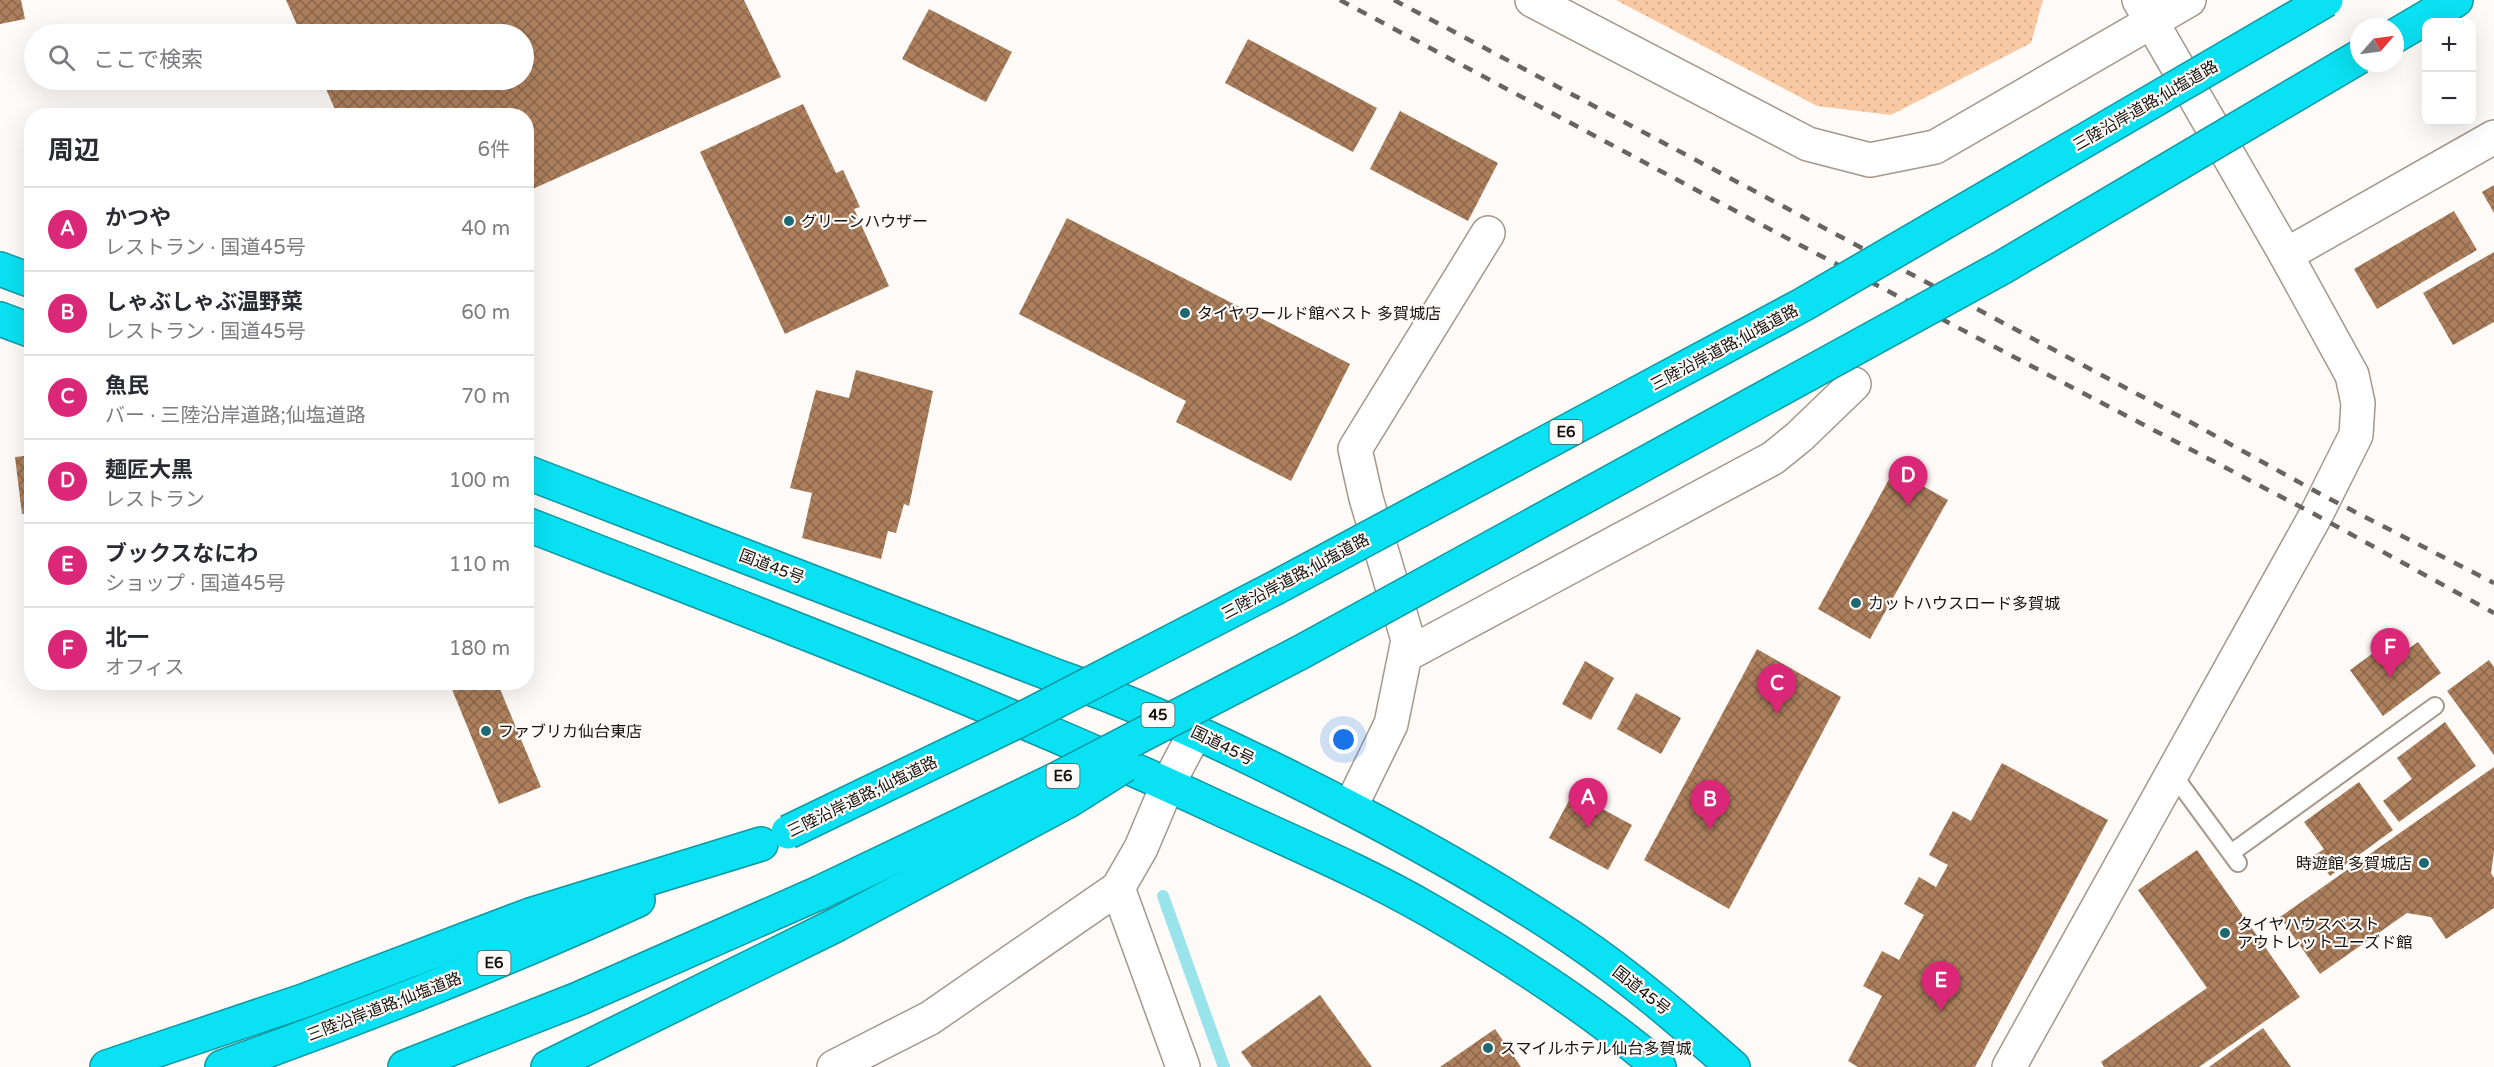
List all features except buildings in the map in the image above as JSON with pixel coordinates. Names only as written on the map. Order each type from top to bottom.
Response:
[{"type":"highway","name":"三陸沿岸道路;仙塩道路","points":[[222,1067],[316,1034],[545,943],[774,838],[1016,722],[1264,593],[1804,304],[2326,0]]},
{"type":"highway","points":[[2404,31],[2456,0]]},
{"type":"highway","name":"E6","points":[[405,1067],[578,999],[819,893],[1055,780],[1303,651],[2003,267],[2350,62]]},
{"type":"highway","points":[[0,269],[24,278]]},
{"type":"highway","points":[[0,319],[24,328]]},
{"type":"highway","name":"国道45号","points":[[534,475],[1056,676],[1118,697],[1196,732],[1350,808],[1472,874],[1575,940],[1667,1009],[1733,1067]]},
{"type":"highway","points":[[534,527],[888,665],[1168,784],[1427,908],[1540,978],[1659,1067]]},
{"type":"highway","points":[[548,1067],[836,925],[1068,801],[1303,651]]},
{"type":"highway","points":[[107,1067],[303,1001],[530,915],[774,838]]},
{"type":"street","points":[[1532,0],[1808,144],[1870,160],[1935,147],[2145,11],[2190,0]]},
{"type":"street","points":[[2010,1067],[2316,515],[2356,435],[2358,403],[2352,375],[2286,255],[2145,11]]},
{"type":"street","points":[[2286,255],[2494,137]]},
{"type":"street","points":[[1350,808],[1391,724],[1408,640],[1366,498],[1355,449],[1488,233]]},
{"type":"street","points":[[1406,656],[1773,458],[1799,437],[1854,384]]},
{"type":"street","points":[[834,1067],[930,1018],[1118,888],[1141,848],[1168,784],[1196,732]]},
{"type":"street","points":[[1118,888],[1183,1067]]},
{"type":"lane","points":[[2172,773],[2235,858],[2435,706]]},
{"type":"shaded area","points":[[1616,0],[2043,0],[2031,43],[1891,115],[1817,106]]},
{"type":"waterway","points":[[1163,896],[1224,1067]]},
{"type":"railway","points":[[1340,0],[1760,224],[2316,515],[2494,613]]},
{"type":"railway","points":[[1394,0],[2192,423],[2324,496],[2494,583]]},
{"type":"place","name":"グリーンハウザー","points":[[789,221]]},
{"type":"place","name":"タイヤワールド館ベスト 多賀城店","points":[[1185,313]]},
{"type":"place","name":"麺匠大黒","points":[[1908,506]]},
{"type":"place","name":"カットハウスロード多賀城","points":[[1856,603]]},
{"type":"place","name":"北一","points":[[2390,678]]},
{"type":"place","name":"魚民","points":[[1777,714]]},
{"type":"place","name":"ファブリカ仙台東店","points":[[486,731]]},
{"type":"place","name":"かつや","points":[[1588,828]]},
{"type":"place","name":"しゃぶしゃぶ温野菜","points":[[1710,830]]},
{"type":"place","name":"時遊館 多賀城店","points":[[2424,863]]},
{"type":"place","name":"タイヤハウスベスト アウトレットユーズド館","points":[[2225,933]]},
{"type":"place","name":"ブックスなにわ","points":[[1941,1011]]},
{"type":"place","name":"スマイルホテル仙台多賀城","points":[[1488,1048]]}]
